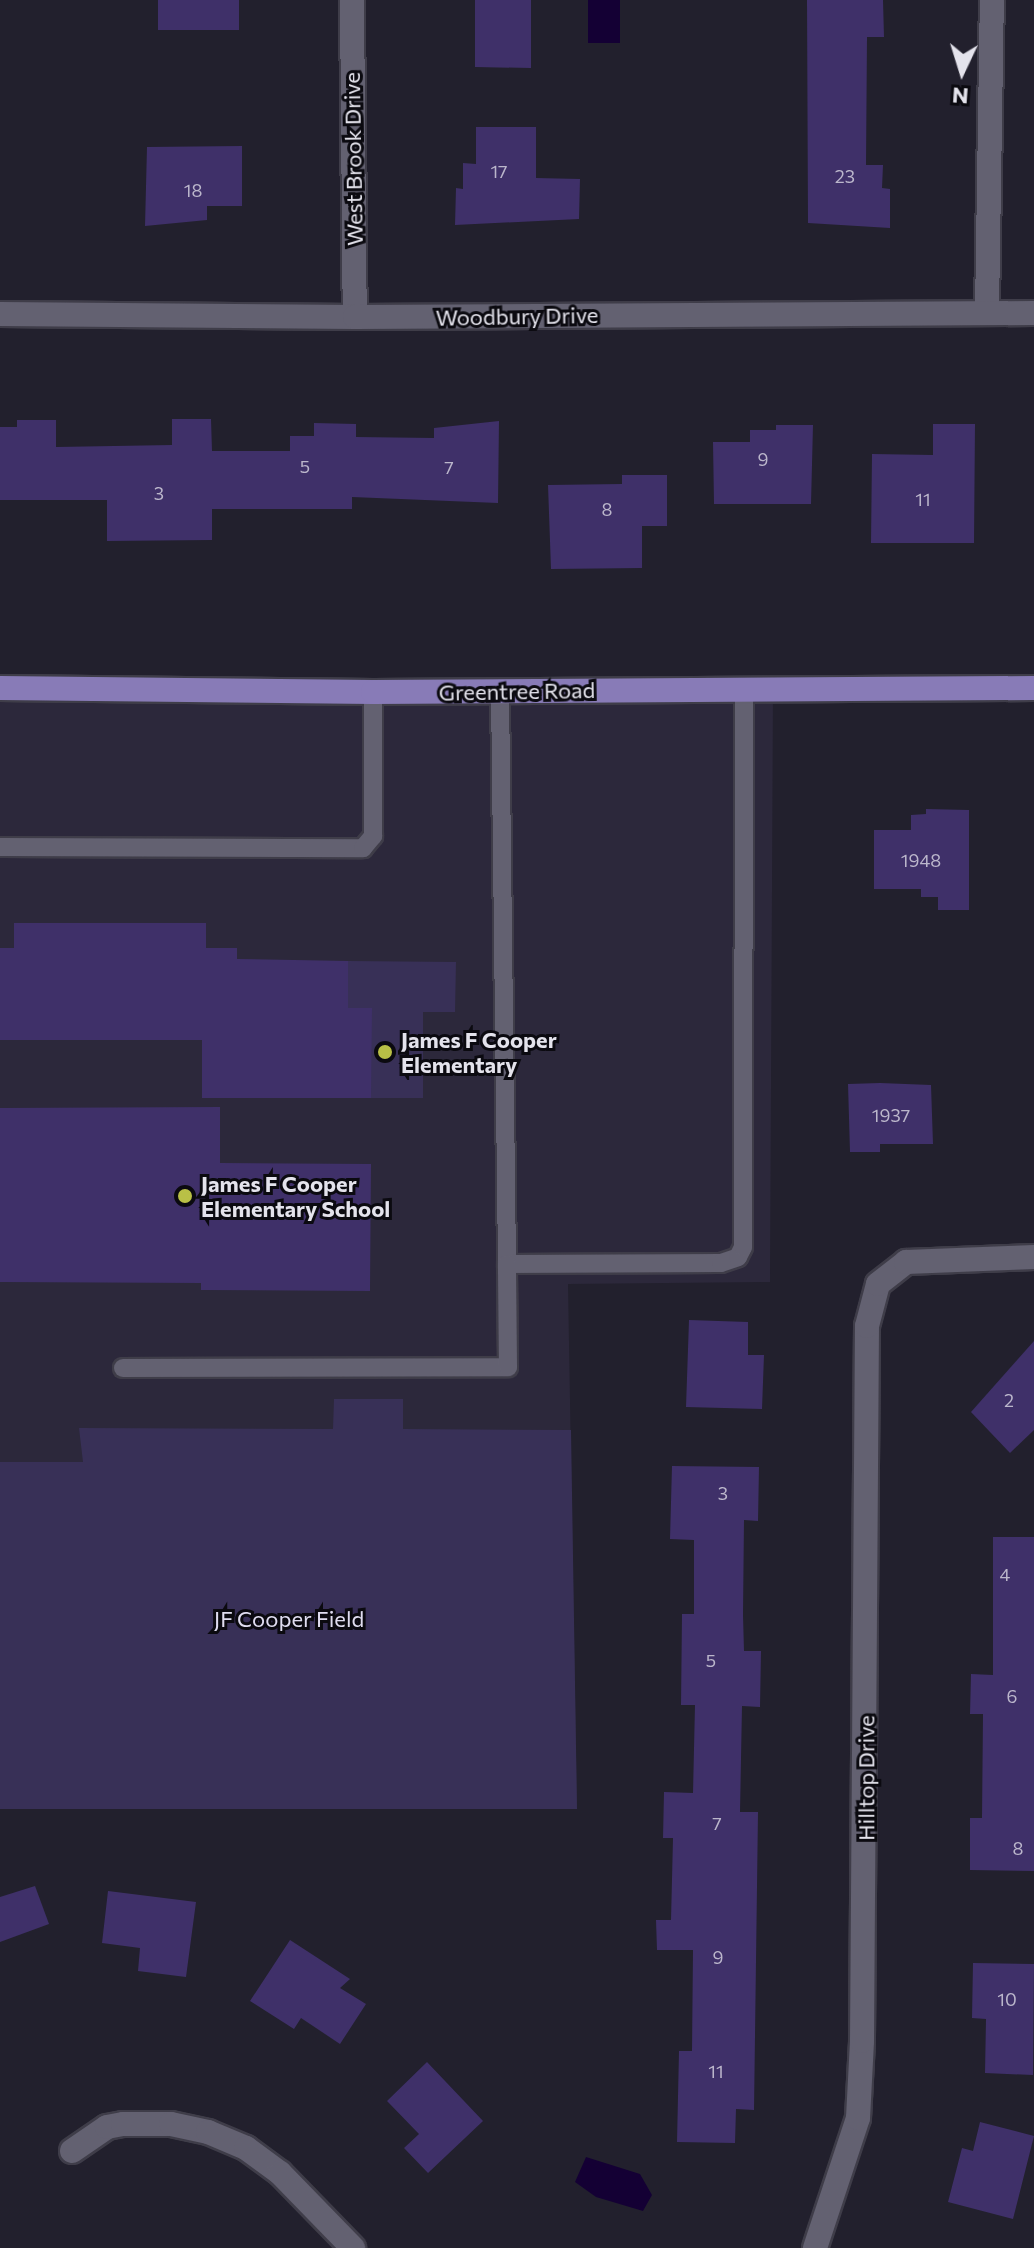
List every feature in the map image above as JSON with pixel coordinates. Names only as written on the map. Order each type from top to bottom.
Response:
[{"type":"main road","name":"Greentree Road","points":[[0,688],[373,692],[1034,688]]},
{"type":"street","name":"West Brook Drive","points":[[352,0],[355,317]]},
{"type":"street","points":[[987,311],[992,0]]},
{"type":"street","name":"Woodbury Drive","points":[[0,314],[355,317],[1034,313]]},
{"type":"street","name":"Hilltop Drive","points":[[815,2248],[835,2200],[858,2118],[866,1946],[867,1326],[872,1301],[878,1284],[906,1262],[1034,1257]]},
{"type":"street","points":[[72,2151],[107,2127],[123,2124],[171,2124],[208,2132],[246,2148],[280,2173],[353,2248]]},
{"type":"lane","points":[[507,1264],[721,1263],[738,1257],[743,1247],[744,690]]},
{"type":"lane","points":[[123,1368],[508,1367],[500,691]]},
{"type":"lane","points":[[0,847],[363,848],[373,836],[373,692]]},
{"type":"shaded area","points":[[588,0],[620,0],[620,43],[588,43]]},
{"type":"shaded area","name":"James F Cooper Elementary","points":[[0,688],[773,690],[770,1282],[568,1284],[577,1809],[0,1809]]},
{"type":"shaded area","points":[[586,2157],[640,2174],[652,2195],[643,2211],[596,2197],[575,2182]]},
{"type":"green space","points":[[348,961],[456,962],[455,1012],[423,1012],[423,1098],[371,1098],[348,1008]]},
{"type":"green space","name":"JF Cooper Field","points":[[334,1399],[403,1399],[403,1429],[571,1430],[577,1809],[0,1809],[0,1462],[83,1462],[79,1428],[333,1429]]},
{"type":"building","points":[[158,0],[239,0],[239,30],[158,30]]},
{"type":"building","points":[[475,0],[531,0],[531,68],[475,67]]},
{"type":"building","points":[[807,0],[883,0],[884,37],[867,37],[866,165],[883,165],[882,188],[890,189],[890,228],[808,223]]},
{"type":"building","points":[[476,127],[536,127],[536,178],[580,179],[579,219],[455,225],[456,188],[463,189],[463,163],[476,164]]},
{"type":"building","points":[[242,146],[242,206],[207,206],[207,220],[145,226],[147,147]]},
{"type":"building","points":[[172,419],[211,419],[212,451],[290,451],[290,436],[314,436],[314,423],[356,424],[356,437],[434,438],[434,428],[499,421],[498,503],[352,497],[352,509],[212,509],[212,540],[107,541],[107,500],[0,500],[0,427],[17,427],[17,420],[56,420],[56,447],[172,445]]},
{"type":"building","points":[[933,424],[975,424],[974,543],[871,543],[872,454],[933,455]]},
{"type":"building","points":[[776,425],[813,425],[811,504],[714,504],[713,442],[750,442],[750,430],[776,430]]},
{"type":"building","points":[[622,475],[667,475],[667,526],[642,526],[642,568],[551,569],[548,485],[622,484]]},
{"type":"building","points":[[926,809],[969,810],[969,910],[938,910],[938,897],[921,897],[921,889],[874,889],[874,830],[911,830],[911,815],[926,814]]},
{"type":"building","points":[[14,923],[206,923],[206,948],[237,948],[237,959],[348,961],[348,1008],[372,1008],[371,1098],[202,1098],[202,1040],[0,1040],[0,948],[14,948]]},
{"type":"building","points":[[848,1084],[931,1085],[933,1144],[880,1144],[880,1152],[850,1152]]},
{"type":"building","points":[[220,1107],[220,1163],[371,1164],[370,1291],[201,1290],[201,1283],[0,1282],[0,1108]]},
{"type":"building","points":[[689,1320],[748,1322],[748,1355],[764,1355],[762,1409],[686,1407]]},
{"type":"building","points":[[1034,1341],[1034,1430],[1010,1453],[971,1412]]},
{"type":"building","points":[[672,1466],[759,1467],[758,1521],[744,1520],[743,1615],[744,1651],[761,1651],[760,1707],[742,1706],[740,1812],[758,1812],[754,2110],[736,2109],[735,2143],[677,2142],[679,2051],[692,2051],[693,1950],[657,1950],[656,1920],[671,1920],[673,1838],[663,1838],[664,1792],[693,1793],[695,1705],[681,1705],[682,1614],[694,1614],[694,1540],[670,1539]]},
{"type":"building","points":[[993,1537],[1034,1537],[1034,1871],[970,1870],[970,1818],[982,1818],[983,1714],[970,1714],[971,1674],[993,1675]]},
{"type":"building","points":[[35,1886],[49,1924],[0,1942],[0,1897]]},
{"type":"building","points":[[108,1891],[196,1902],[186,1977],[138,1971],[140,1948],[102,1943]]},
{"type":"building","points":[[290,1940],[350,1979],[340,1988],[366,2004],[340,2044],[301,2018],[294,2029],[250,2001]]},
{"type":"building","points":[[973,1963],[1034,1964],[1033,2075],[985,2073],[986,2019],[972,2018]]},
{"type":"building","points":[[427,2062],[483,2121],[428,2173],[404,2148],[419,2134],[387,2101]]},
{"type":"building","points":[[980,2122],[1034,2136],[1013,2219],[948,2202],[962,2148],[973,2151]]},
{"type":"place","name":"James F Cooper Elementary","points":[[385,1052]]},
{"type":"place","name":"James F Cooper Elementary School","points":[[185,1196]]}]
